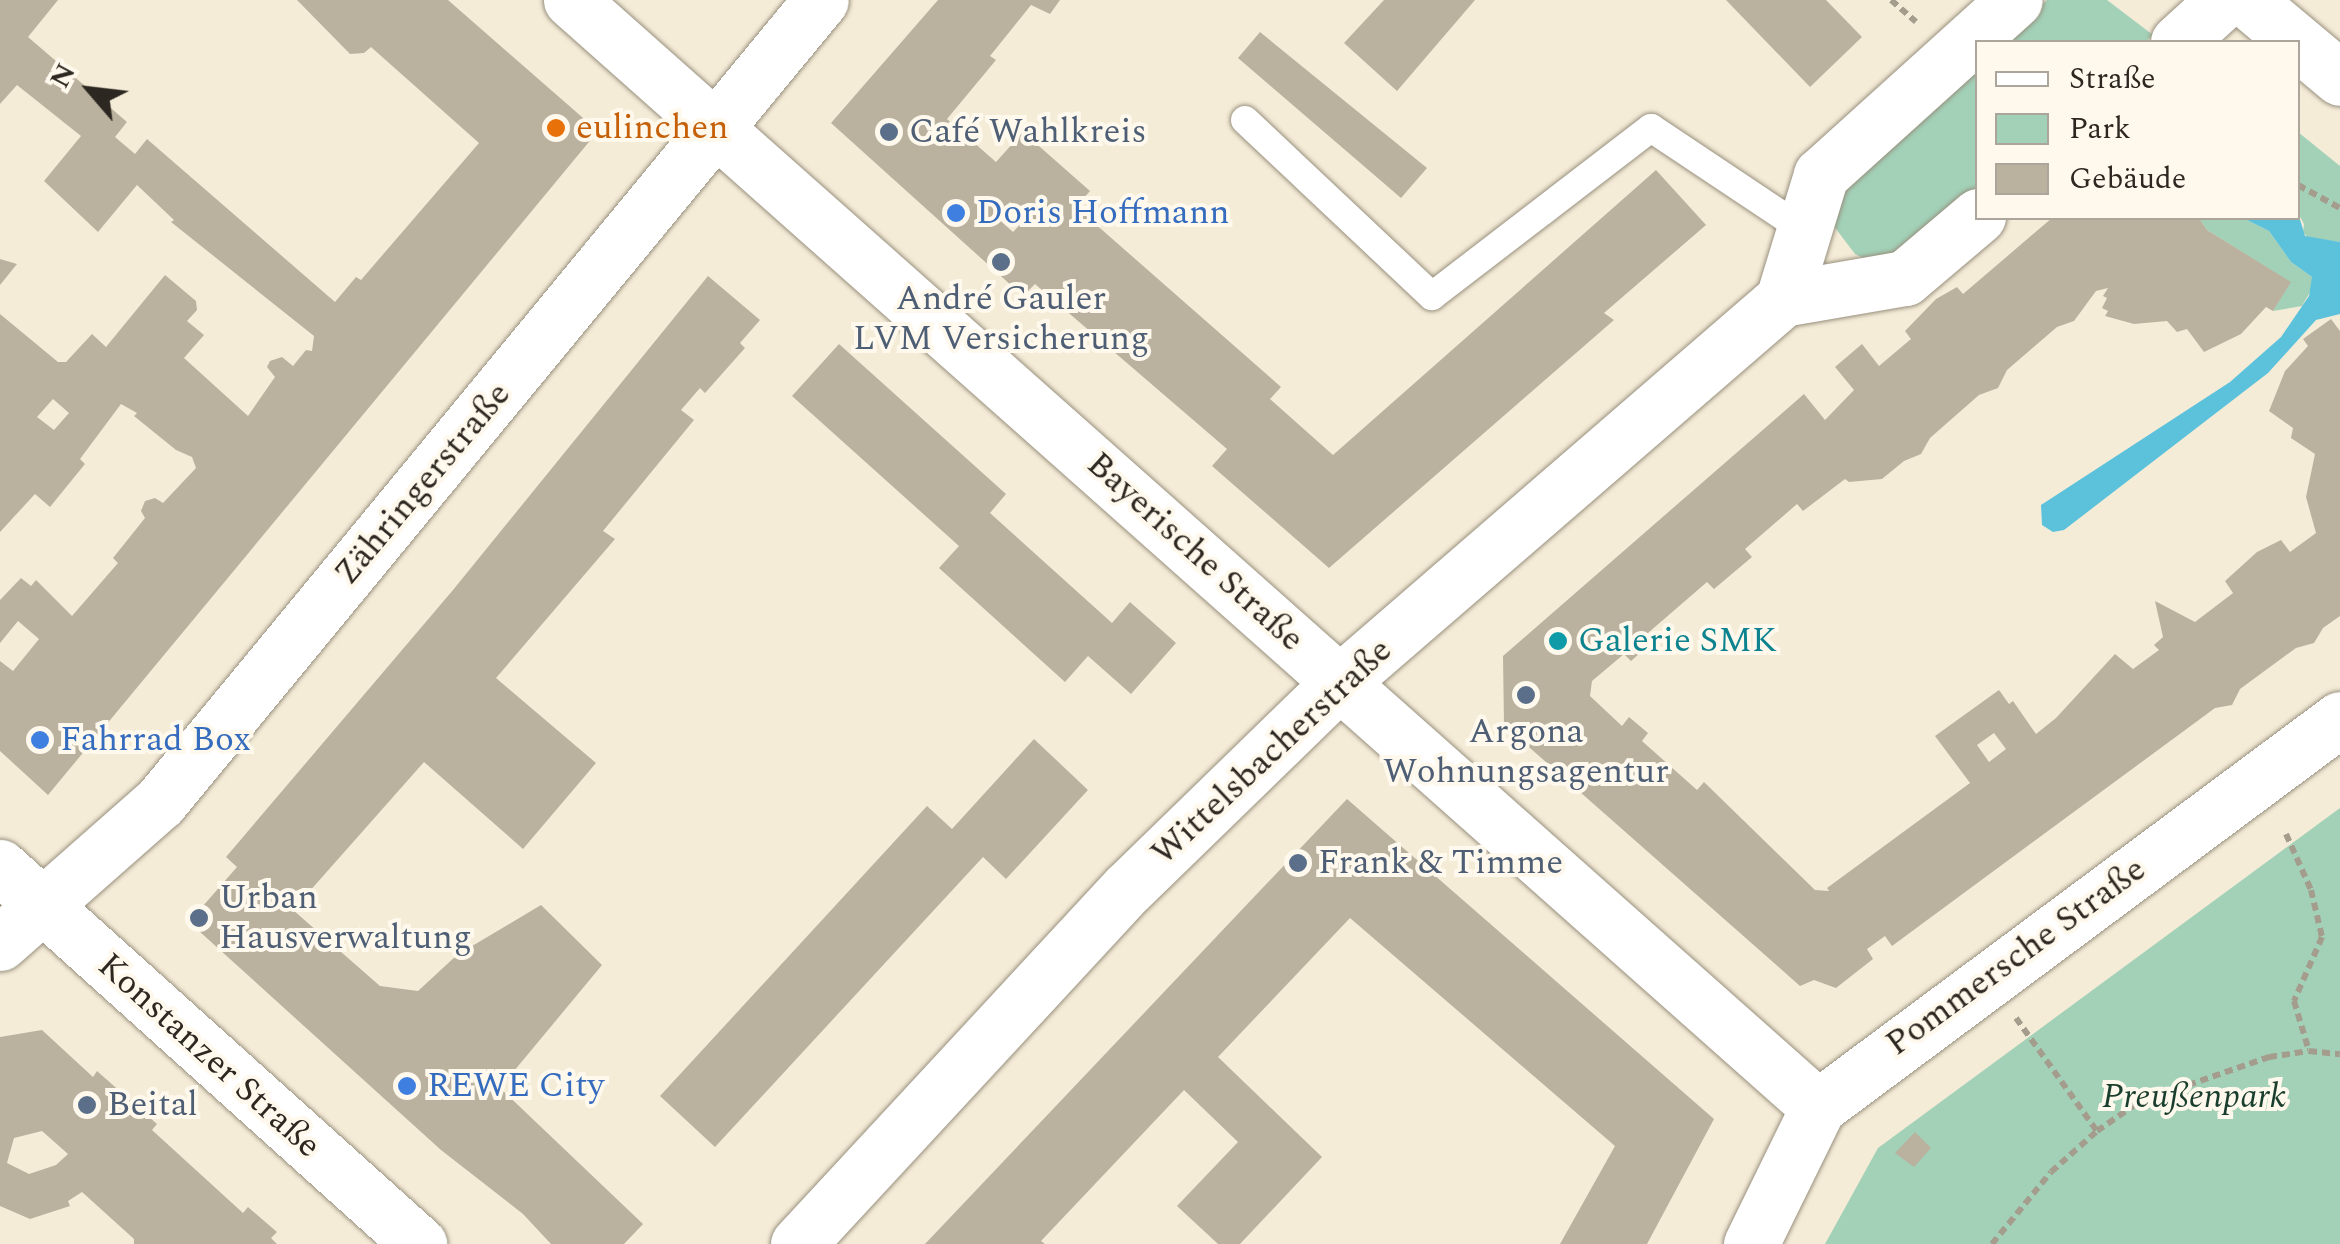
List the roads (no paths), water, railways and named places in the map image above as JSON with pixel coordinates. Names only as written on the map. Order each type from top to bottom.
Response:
[{"type":"street","name":"Bayerische Straße","points":[[570,0],[1818,1107]]},
{"type":"street","name":"Zähringerstraße","points":[[0,943],[45,908],[160,802],[821,0]]},
{"type":"street","points":[[1975,219],[1905,278],[1783,299],[1821,175],[2015,0]]},
{"type":"street","points":[[2180,40],[2224,0]]},
{"type":"street","points":[[2246,0],[2294,40]]},
{"type":"street","points":[[2300,45],[2340,78]]},
{"type":"street","name":"Wittelsbacherstraße","points":[[798,1244],[1128,888],[1340,682],[1783,299]]},
{"type":"street","name":"Pommersche Straße","points":[[1751,1244],[1818,1107],[2340,719]]},
{"type":"street","name":"Konstanzer Straße","points":[[0,867],[419,1244]]},
{"type":"lane","points":[[1245,120],[1432,296],[1650,128],[1804,230]]},
{"type":"water","points":[[2247,220],[2300,220],[2305,236],[2340,242],[2340,314],[2316,320],[2268,373],[2064,530],[2053,532],[2042,525],[2041,505],[2230,382],[2281,337],[2309,296],[2312,277],[2291,262],[2269,231]]},
{"type":"place","name":"eulinchen","points":[[556,128]]},
{"type":"place","name":"Café Wahlkreis","points":[[889,132]]},
{"type":"place","name":"Doris Hoffmann","points":[[956,213]]},
{"type":"place","name":"André Gauler LVM Versicherung","points":[[1001,262]]},
{"type":"place","name":"Galerie SMK","points":[[1558,641]]},
{"type":"place","name":"Argona Wohnungsagentur","points":[[1526,695]]},
{"type":"place","name":"Fahrrad Box","points":[[40,740]]},
{"type":"place","name":"Frank & Timme","points":[[1298,863]]},
{"type":"place","name":"Urban Hausverwaltung","points":[[199,918]]},
{"type":"place","name":"REWE City","points":[[407,1086]]},
{"type":"place","name":"Beital","points":[[87,1105]]},
{"type":"park label","name":"Preußenpark","points":[[2194,1097]]}]
